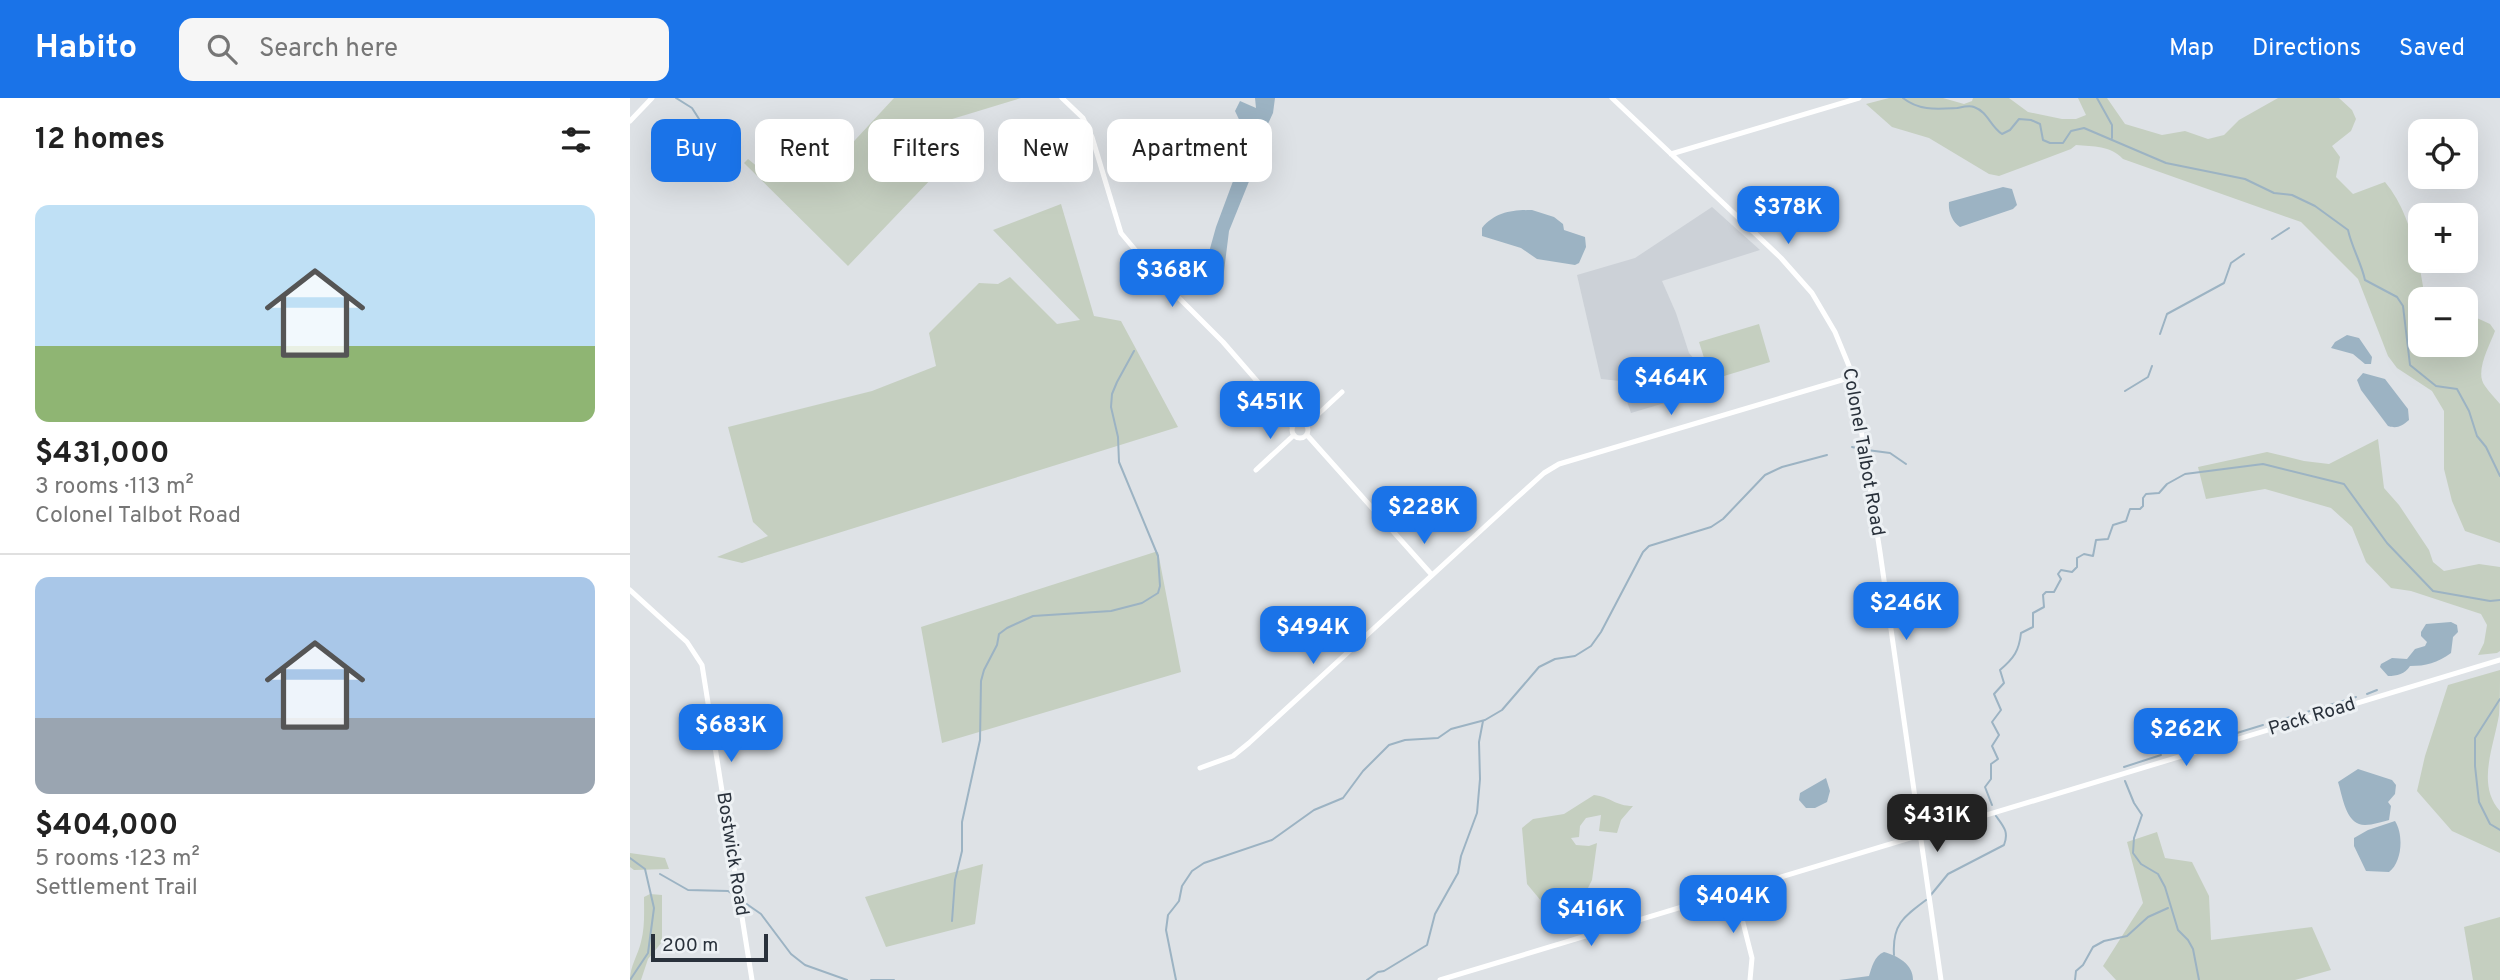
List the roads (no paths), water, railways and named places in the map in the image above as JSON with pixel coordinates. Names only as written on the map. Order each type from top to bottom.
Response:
[{"type":"street","points":[[630,121],[652,98]]},
{"type":"street","points":[[1062,98],[1083,118],[1092,137],[1121,233],[1158,277],[1223,342],[1299,432],[1432,575]]},
{"type":"street","name":"Colonel Talbot Road","points":[[1612,98],[1781,258],[1805,285],[1835,332],[1852,377],[1880,552],[1941,980]]},
{"type":"street","points":[[1671,154],[1859,98]]},
{"type":"street","points":[[1200,768],[1233,756],[1241,750],[1544,473],[1559,464],[1852,377]]},
{"type":"street","points":[[1256,470],[1342,392]]},
{"type":"street","name":"Bostwick Road","points":[[630,590],[687,642],[702,665],[752,980]]},
{"type":"street","name":"Pack Road","points":[[1440,980],[2500,660]]},
{"type":"street","points":[[1735,891],[1752,958],[1750,980]]},
{"type":"water","points":[[1255,98],[1275,98],[1270,119],[1239,119],[1235,111],[1240,101],[1256,108]]},
{"type":"water","points":[[1233,182],[1249,182],[1229,231],[1222,287],[1206,263]]},
{"type":"water","points":[[2003,187],[2012,189],[2017,205],[2013,209],[1960,227],[1955,222],[1950,213],[1949,202]]},
{"type":"water","points":[[1532,210],[1554,217],[1563,224],[1564,230],[1585,237],[1586,247],[1579,263],[1575,265],[1537,259],[1521,248],[1482,236],[1482,228],[1492,218],[1511,211]]},
{"type":"water","points":[[2347,335],[2359,338],[2372,357],[2371,364],[2365,364],[2353,354],[2331,348],[2335,342]]},
{"type":"water","points":[[2363,373],[2385,379],[2408,409],[2409,420],[2399,426],[2388,426],[2361,390],[2357,380]]},
{"type":"water","points":[[2451,622],[2457,625],[2458,632],[2453,637],[2451,653],[2431,663],[2410,666],[2395,676],[2388,676],[2380,667],[2392,658],[2407,659],[2415,649],[2425,646],[2427,642],[2421,632],[2426,624]]},
{"type":"water","points":[[2358,769],[2392,780],[2396,785],[2395,794],[2388,802],[2391,806],[2389,820],[2362,825],[2350,817],[2338,782]]},
{"type":"water","points":[[1826,778],[1830,791],[1827,802],[1815,808],[1806,808],[1799,800],[1800,793]]},
{"type":"water","points":[[2395,821],[2400,833],[2397,862],[2389,872],[2366,871],[2354,846],[2354,838]]},
{"type":"water","points":[[1884,952],[1904,962],[1910,969],[1913,980],[1839,980],[1869,976],[1876,959]]},
{"type":"waterway","points":[[676,98],[692,108],[699,119]]},
{"type":"waterway","points":[[1903,98],[1915,105],[1929,108],[1974,107],[1983,112],[2002,134],[2010,130],[2019,119],[2031,120],[2040,124],[2043,140],[2050,143],[2063,143],[2071,131],[2084,128],[2166,163],[2245,179],[2274,193],[2292,195],[2315,206],[2348,230],[2365,280],[2397,297],[2403,306],[2410,365],[2436,386],[2457,389],[2469,411],[2477,436],[2486,447],[2500,476]]},
{"type":"waterway","points":[[2097,98],[2112,125],[2112,138]]},
{"type":"waterway","points":[[2272,239],[2289,228]]},
{"type":"waterway","points":[[2160,334],[2167,314],[2224,283],[2231,263],[2244,254]]},
{"type":"waterway","points":[[952,921],[955,880],[962,851],[962,822],[980,740],[981,681],[999,634],[1033,616],[1111,611],[1142,603],[1158,593],[1158,556],[1119,462],[1118,437],[1111,407],[1112,394],[1134,351]]},
{"type":"waterway","points":[[2125,391],[2148,377],[2152,366]]},
{"type":"waterway","points":[[1852,447],[1861,449]]},
{"type":"waterway","points":[[1867,450],[1890,453],[1906,464]]},
{"type":"waterway","points":[[1176,980],[1166,930],[1168,915],[1179,901],[1182,886],[1192,871],[1204,863],[1272,840],[1314,810],[1343,798],[1363,771],[1389,745],[1405,740],[1438,738],[1451,729],[1485,720],[1502,710],[1539,667],[1555,659],[1575,656],[1591,646],[1643,552],[1649,546],[1711,527],[1723,519],[1765,475],[1782,467],[1827,455]]},
{"type":"waterway","points":[[1992,805],[1985,787],[1991,779],[1991,764],[1998,759],[1992,746],[1999,735],[1992,722],[2001,710],[1994,694],[2004,683],[2000,670],[2015,654],[2021,633],[2033,627],[2033,613],[2044,607],[2043,595],[2046,592],[2054,592],[2061,579],[2058,574],[2061,570],[2072,572],[2077,567],[2077,558],[2084,554],[2093,556],[2096,540],[2108,539],[2113,525],[2126,521],[2130,509],[2140,509],[2143,506],[2146,494],[2159,493],[2167,484],[2185,474],[2263,464],[2344,484],[2387,543],[2433,591],[2490,601],[2500,600]]},
{"type":"waterway","points":[[2367,694],[2377,690]]},
{"type":"waterway","points":[[2280,720],[2356,697]]},
{"type":"waterway","points":[[2500,699],[2475,738],[2479,802],[2490,824],[2500,830]]},
{"type":"waterway","points":[[1367,980],[1427,945],[1435,914],[1458,873],[1461,856],[1477,813],[1479,742],[1483,721]]},
{"type":"waterway","points":[[2227,736],[2263,725]]},
{"type":"waterway","points":[[2174,751],[2214,740]]},
{"type":"waterway","points":[[2124,767],[2161,755]]},
{"type":"waterway","points":[[2125,781],[2142,815],[2134,838],[2133,853],[2141,864],[2158,874],[2165,887],[2178,930],[2193,949],[2199,980]]},
{"type":"waterway","points":[[1930,896],[1948,874],[2004,845],[2006,833],[1996,816]]},
{"type":"waterway","points":[[630,858],[645,869],[654,908],[648,953],[630,980]]},
{"type":"waterway","points":[[660,874],[688,890],[728,891],[761,914],[791,954],[805,965],[847,980]]},
{"type":"waterway","points":[[1894,955],[1897,929],[1911,912],[1926,900]]},
{"type":"waterway","points":[[2075,980],[2076,971],[2083,965],[2093,947],[2104,941],[2127,936],[2148,917],[2168,908]]},
{"type":"waterway","points":[[871,980],[894,980]]}]
